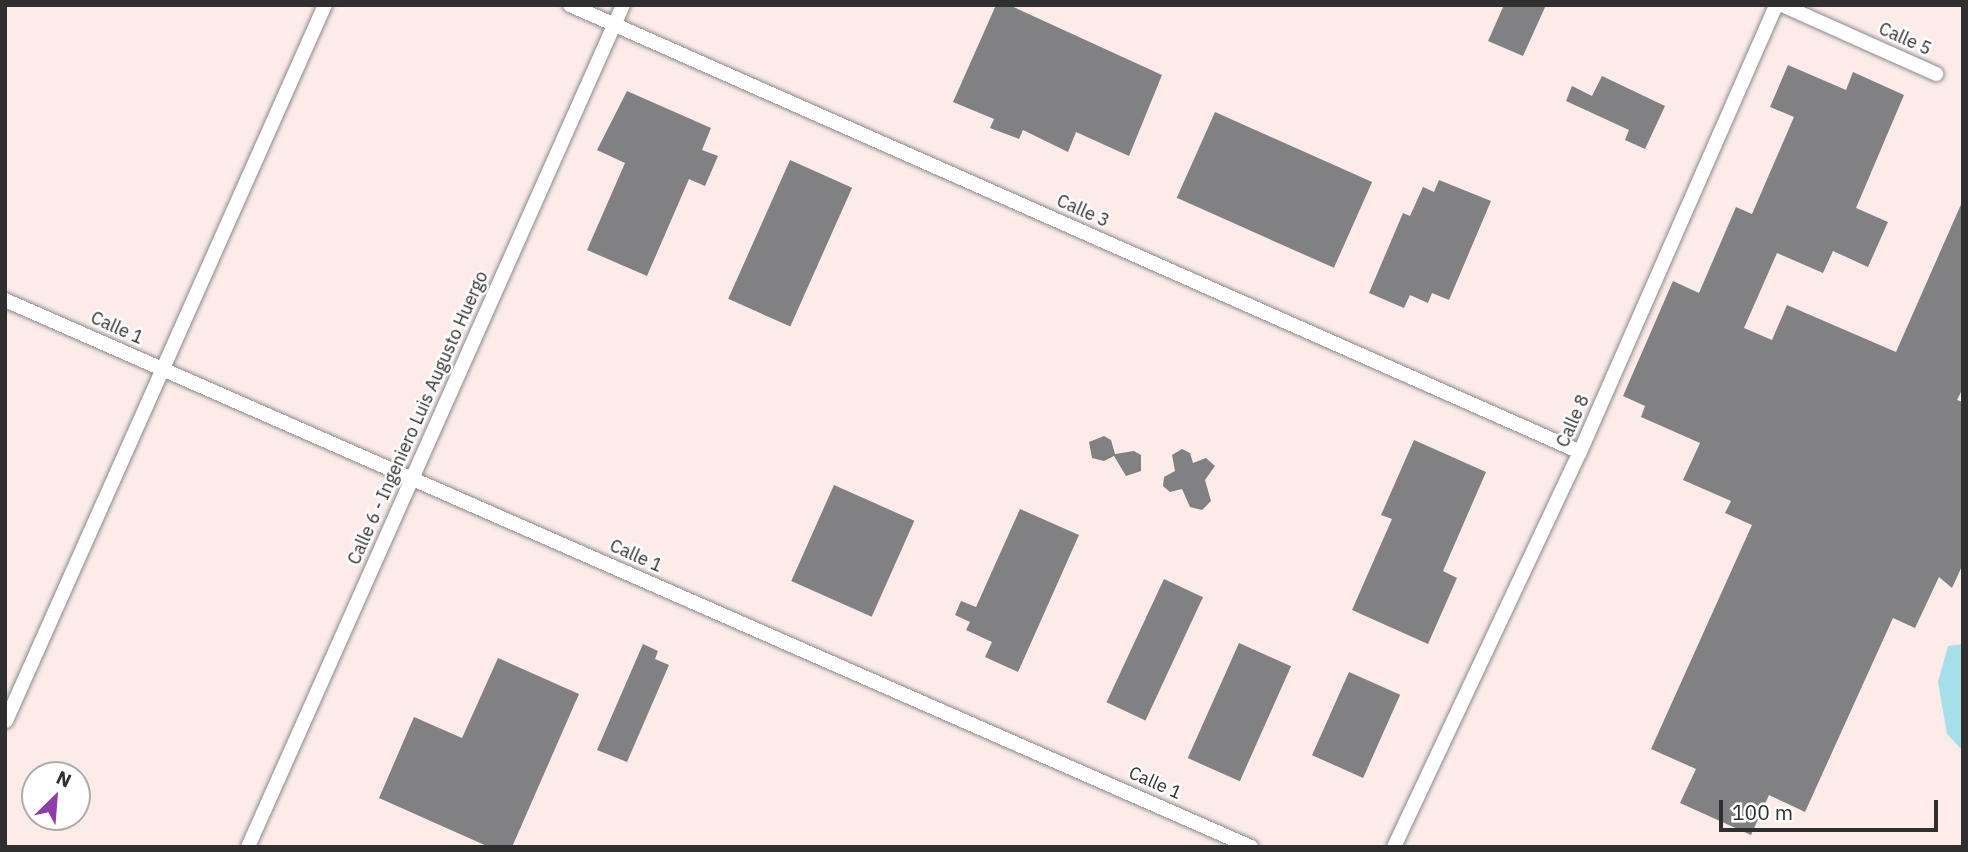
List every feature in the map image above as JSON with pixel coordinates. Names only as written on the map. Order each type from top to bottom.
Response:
[{"type":"street","points":[[6,721],[325,5]]},
{"type":"street","name":"Calle 3","points":[[570,5],[1580,452]]},
{"type":"street","name":"Calle 6 - Ingeniero Luis Augusto Huergo","points":[[248,847],[623,5]]},
{"type":"street","name":"Calle 8","points":[[1394,847],[1580,452],[1776,5]]},
{"type":"street","name":"Calle 5","points":[[1782,5],[1936,74]]},
{"type":"street","name":"Calle 1","points":[[5,299],[1251,847]]},
{"type":"shaded area","points":[[5,5],[1963,5],[1963,847],[5,847]]},
{"type":"water","points":[[1963,644],[1963,751],[1947,734],[1938,682],[1948,646]]},
{"type":"building","points":[[996,5],[1009,5],[1162,75],[1129,156],[1076,132],[1068,152],[1023,130],[1019,139],[990,128],[994,119],[953,102]]},
{"type":"building","points":[[1504,5],[1546,5],[1523,56],[1488,41]]},
{"type":"building","points":[[1788,65],[1846,90],[1853,72],[1904,95],[1856,208],[1888,222],[1868,267],[1833,251],[1823,273],[1777,253],[1744,328],[1772,340],[1787,305],[1896,352],[1963,200],[1963,388],[1957,400],[1963,402],[1963,564],[1952,588],[1939,577],[1915,628],[1893,618],[1805,812],[1769,795],[1751,835],[1680,803],[1696,769],[1651,749],[1752,525],[1725,513],[1731,501],[1683,480],[1700,443],[1641,417],[1645,406],[1623,396],[1673,281],[1699,293],[1736,207],[1752,214],[1794,117],[1770,107]]},
{"type":"building","points":[[1602,76],[1665,106],[1645,149],[1625,140],[1629,130],[1566,101],[1572,86],[1592,96]]},
{"type":"building","points":[[627,91],[711,128],[702,150],[718,156],[705,186],[689,179],[647,276],[587,250],[625,163],[597,150]]},
{"type":"building","points":[[1215,112],[1372,182],[1334,268],[1177,198]]},
{"type":"building","points":[[790,160],[852,188],[790,327],[728,299]]},
{"type":"building","points":[[1439,180],[1491,201],[1449,300],[1432,293],[1428,303],[1410,295],[1404,308],[1369,293],[1403,213],[1410,216],[1423,187],[1434,192]]},
{"type":"building","points":[[1104,436],[1111,440],[1115,454],[1134,451],[1141,455],[1141,471],[1126,476],[1114,456],[1104,461],[1092,458],[1089,442]]},
{"type":"building","points":[[1414,440],[1486,472],[1443,571],[1457,578],[1428,644],[1352,610],[1392,519],[1381,515]]},
{"type":"building","points":[[1182,449],[1190,453],[1193,463],[1206,458],[1215,466],[1205,480],[1211,501],[1202,510],[1190,507],[1182,489],[1170,492],[1163,486],[1164,477],[1175,471],[1172,455]]},
{"type":"building","points":[[834,485],[914,521],[872,617],[791,581]]},
{"type":"building","points":[[1020,509],[1079,535],[1018,672],[985,657],[992,642],[966,630],[970,622],[955,615],[961,601],[976,607]]},
{"type":"building","points":[[1164,579],[1203,597],[1145,720],[1107,702]]},
{"type":"building","points":[[1239,643],[1291,666],[1240,781],[1188,758]]},
{"type":"building","points":[[643,644],[658,651],[655,659],[669,665],[627,762],[597,750]]},
{"type":"building","points":[[498,658],[579,694],[512,847],[489,847],[379,798],[414,717],[462,738]]},
{"type":"building","points":[[1349,672],[1400,695],[1363,778],[1312,755]]}]
